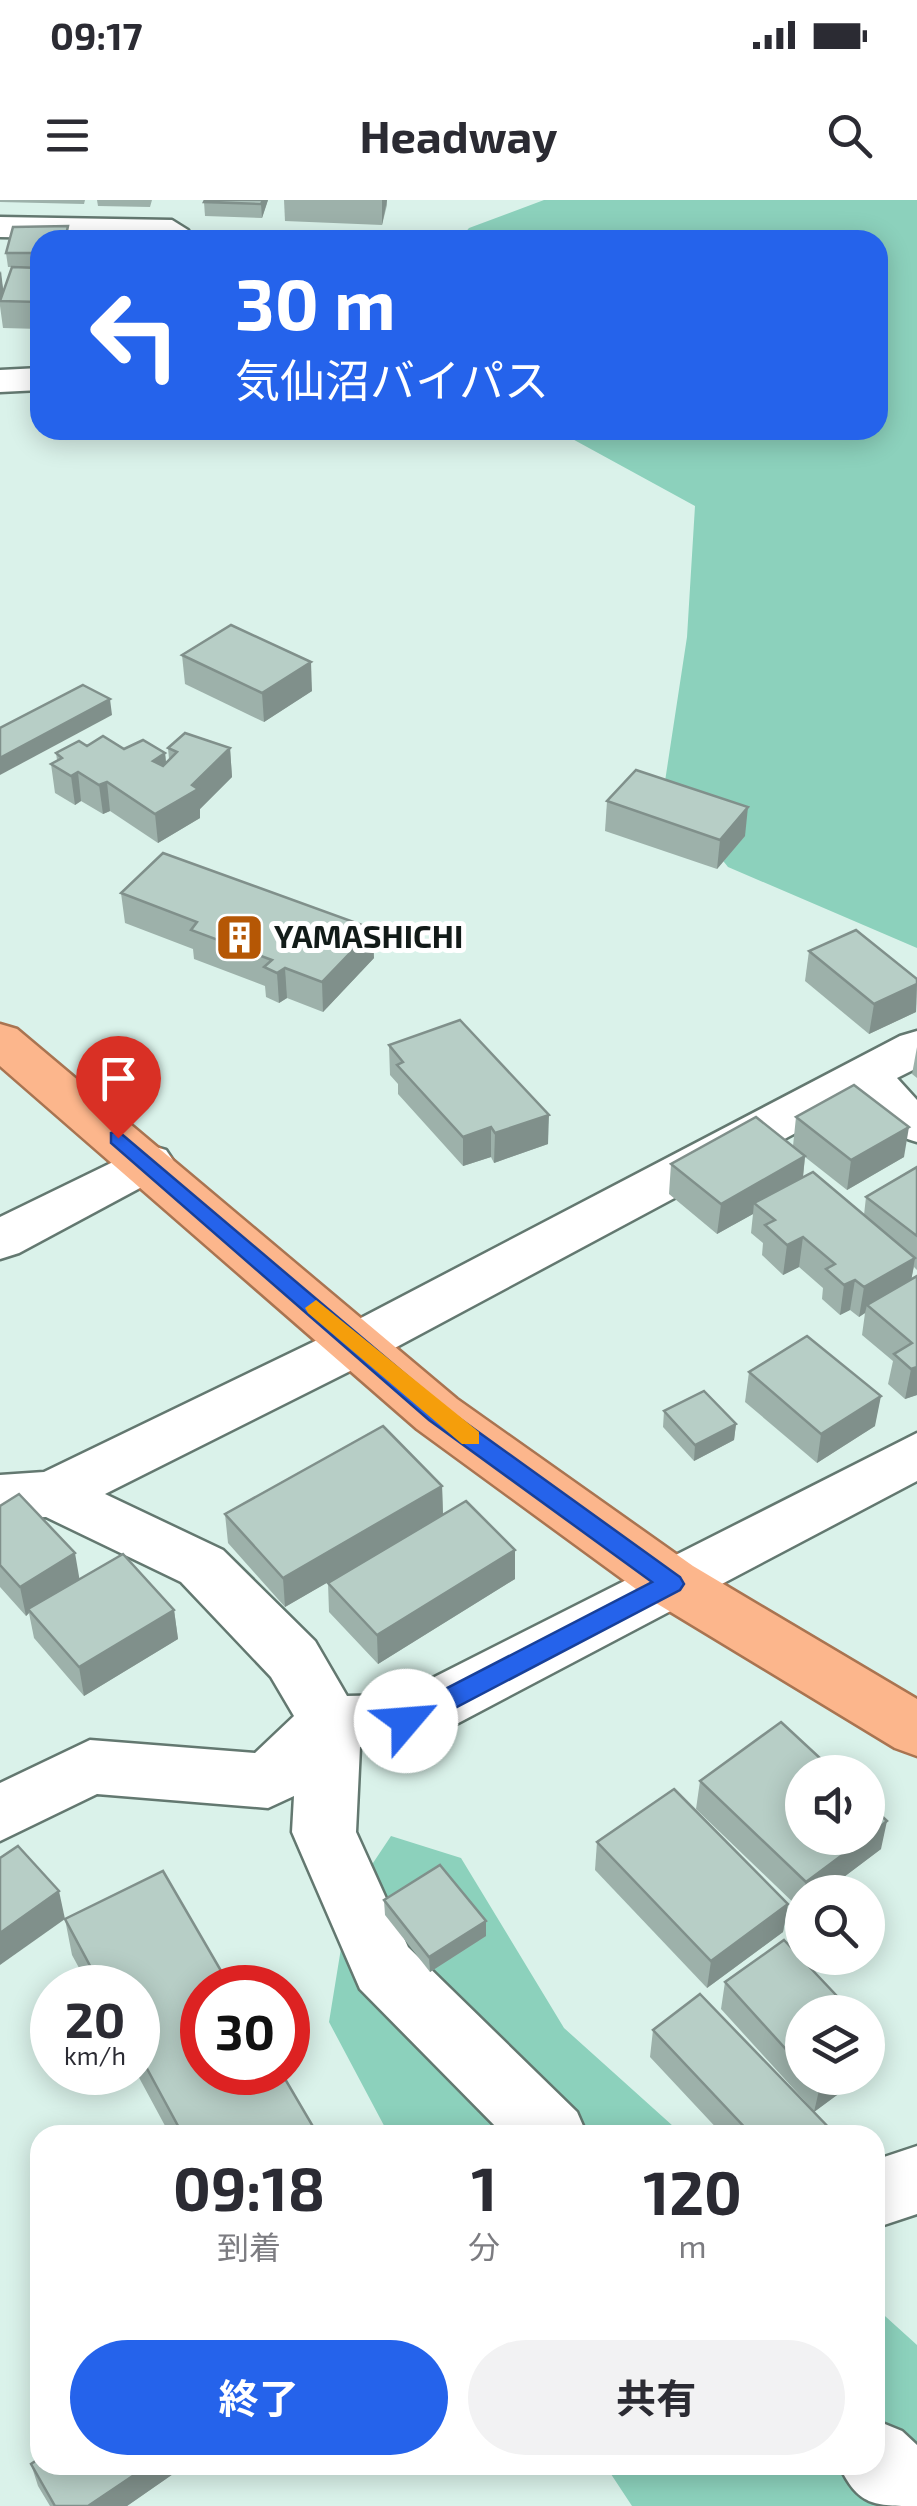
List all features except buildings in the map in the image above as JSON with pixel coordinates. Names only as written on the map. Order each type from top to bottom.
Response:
[{"type":"highway","points":[[0,1040],[148,1162],[437,1414],[672,1584],[917,1730]]},
{"type":"street","points":[[0,227],[172,223]]},
{"type":"street","points":[[0,381],[30,380]]},
{"type":"street","points":[[26,1496],[357,1344],[917,1047]]},
{"type":"street","points":[[868,1075],[890,1105],[917,1124]]},
{"type":"street","points":[[0,1240],[148,1162]]},
{"type":"street","points":[[0,1814],[90,1768],[268,1781],[330,1722],[406,1721],[917,1455]]},
{"type":"street","points":[[26,1496],[202,1566],[293,1660],[330,1722],[324,1832],[384,1968],[542,2125]]},
{"type":"street","points":[[885,2191],[917,2180]]},
{"type":"street","points":[[885,2467],[894,2476],[917,2485]]},
{"type":"green space","points":[[544,200],[917,200],[917,948],[728,867],[664,788],[687,637],[695,506],[574,440],[888,440],[888,230],[469,228]]},
{"type":"green space","points":[[391,1836],[461,1858],[564,2028],[672,2125],[384,2125],[329,2022],[349,1899]]},
{"type":"green space","points":[[885,2316],[917,2345],[917,2506],[632,2506],[612,2475],[885,2475]]},
{"type":"slow traffic","points":[[316,1308],[470,1438]]},
{"type":"place","name":"YAMASHICHI","points":[[239,937]]},
{"type":"route","points":[[118,1138],[437,1414],[672,1584],[406,1721]]}]
